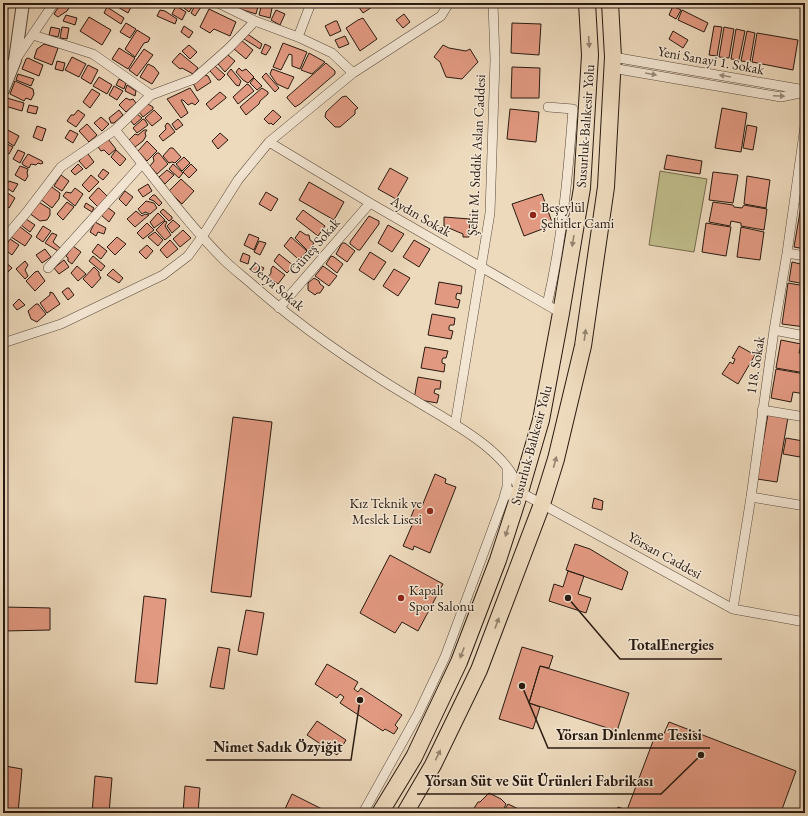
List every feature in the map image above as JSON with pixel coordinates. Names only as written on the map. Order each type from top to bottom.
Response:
[{"type":"highway","name":"Susurluk-Balıkesir Yolu","points":[[380,813],[414,757],[459,662],[498,560],[541,420],[582,188],[590,55],[586,3]]},
{"type":"highway","name":"Susurluk-Balıkesir Yolu","points":[[405,813],[433,765],[479,670],[548,485],[583,346],[606,187],[612,62],[610,3]]},
{"type":"highway","points":[[548,485],[543,493],[537,496],[532,496],[530,493],[529,484],[551,403],[550,369]]},
{"type":"street","points":[[3,90],[15,60],[23,3]]},
{"type":"street","points":[[15,60],[54,3]]},
{"type":"street","points":[[218,3],[255,21],[332,53],[353,73]]},
{"type":"street","points":[[298,38],[311,3]]},
{"type":"street","points":[[3,343],[61,324],[163,275],[188,256],[202,237],[238,180],[269,142],[353,73],[441,16],[449,3]]},
{"type":"street","name":"Şehit M. Sıddık Aslan Caddesi","points":[[455,425],[490,214],[495,60],[493,3]]},
{"type":"street","points":[[3,240],[26,213],[61,167],[115,130],[152,95],[194,79],[229,48],[255,21]]},
{"type":"street","points":[[33,35],[93,54],[152,95]]},
{"type":"street","points":[[612,62],[781,97],[805,91]]},
{"type":"street","points":[[547,305],[554,275],[568,164],[573,109],[548,107]]},
{"type":"street","name":"118. Sokak","points":[[733,608],[751,497],[774,330],[801,178],[805,126]]},
{"type":"street","name":"Derya Sokak","points":[[115,130],[202,237],[225,261],[279,308],[360,368],[455,425],[497,456],[507,467],[518,485],[520,492]]},
{"type":"street","name":"Aydın Sokak","points":[[269,142],[370,203],[561,313]]},
{"type":"street","points":[[48,268],[142,164]]},
{"type":"street","name":"Güneş Sokak","points":[[279,308],[370,203]]},
{"type":"street","points":[[787,253],[805,256]]},
{"type":"street","points":[[774,330],[805,336]]},
{"type":"street","points":[[762,410],[805,417]]},
{"type":"street","points":[[363,813],[418,714],[445,657],[504,498],[507,487],[507,467]]},
{"type":"street","points":[[504,498],[511,491],[520,492]]},
{"type":"street","name":"Yörsan Caddesi","points":[[520,492],[733,608],[805,622]]},
{"type":"street","points":[[751,497],[805,506]]},
{"type":"shaded area","points":[[660,171],[707,179],[694,252],[649,245]]},
{"type":"building","points":[[3,3],[9,3],[6,18],[3,17]]},
{"type":"building","points":[[61,3],[72,3],[67,11],[58,17],[54,14]]},
{"type":"building","points":[[111,3],[128,3],[132,5],[128,13]]},
{"type":"building","points":[[186,3],[195,3],[189,12],[184,8]]},
{"type":"building","points":[[242,3],[259,3],[256,14],[240,9]]},
{"type":"building","points":[[262,3],[273,3],[270,18],[259,15]]},
{"type":"building","points":[[356,3],[370,3],[372,7],[363,13]]},
{"type":"building","points":[[196,4],[201,7],[195,16],[191,13]]},
{"type":"building","points":[[176,6],[186,12],[182,20],[172,14]]},
{"type":"building","points":[[673,6],[681,10],[676,19],[669,15]]},
{"type":"building","points":[[107,7],[124,18],[121,24],[104,13]]},
{"type":"building","points":[[209,9],[236,22],[230,36],[214,29],[210,33],[200,27]]},
{"type":"building","points":[[160,10],[165,11],[177,19],[175,24],[157,16]]},
{"type":"building","points":[[276,10],[285,14],[280,25],[271,20]]},
{"type":"building","points":[[682,10],[708,23],[704,32],[678,20]]},
{"type":"building","points":[[404,14],[410,22],[403,28],[396,20]]},
{"type":"building","points":[[66,15],[77,18],[75,25],[63,21]]},
{"type":"building","points":[[89,17],[111,30],[102,45],[80,31]]},
{"type":"building","points":[[363,18],[377,39],[360,51],[346,28]]},
{"type":"building","points":[[337,21],[341,31],[330,36],[325,26]]},
{"type":"building","points":[[126,23],[136,29],[130,38],[120,32]]},
{"type":"building","points":[[512,23],[541,24],[539,55],[511,53]]},
{"type":"building","points":[[184,26],[193,32],[189,38],[181,32]]},
{"type":"building","points":[[714,26],[722,27],[717,56],[709,55]]},
{"type":"building","points":[[51,27],[60,29],[58,37],[49,35]]},
{"type":"building","points":[[62,27],[69,28],[67,39],[60,38]]},
{"type":"building","points":[[724,27],[734,29],[729,58],[719,57]]},
{"type":"building","points":[[736,29],[745,31],[739,60],[731,59]]},
{"type":"building","points":[[137,30],[150,38],[148,42],[144,43],[135,57],[125,49]]},
{"type":"building","points":[[673,31],[688,40],[683,48],[669,39]]},
{"type":"building","points":[[747,31],[755,33],[750,62],[741,61]]},
{"type":"building","points":[[246,33],[262,44],[260,49],[244,39]]},
{"type":"building","points":[[757,33],[798,40],[793,70],[752,62]]},
{"type":"building","points":[[345,36],[349,44],[339,48],[335,40]]},
{"type":"building","points":[[241,40],[253,50],[246,59],[234,49]]},
{"type":"building","points":[[283,43],[307,52],[300,69],[292,66],[292,55],[289,54],[281,70],[273,67]]},
{"type":"building","points":[[44,44],[58,48],[52,65],[34,58],[37,49]]},
{"type":"building","points":[[265,44],[271,47],[266,55],[261,53]]},
{"type":"building","points":[[189,45],[197,52],[190,59],[182,51]]},
{"type":"building","points":[[443,45],[449,48],[466,51],[470,49],[478,62],[462,79],[446,77],[440,62],[434,57]]},
{"type":"building","points":[[119,48],[135,58],[128,69],[112,59]]},
{"type":"building","points":[[144,49],[153,55],[137,76],[129,70]]},
{"type":"building","points":[[180,53],[198,68],[193,74],[182,68],[180,69],[172,62]]},
{"type":"building","points":[[309,53],[325,62],[312,74],[301,70]]},
{"type":"building","points":[[228,55],[235,61],[225,72],[218,64]]},
{"type":"building","points":[[72,57],[86,64],[79,77],[65,70]]},
{"type":"building","points":[[28,58],[43,65],[39,76],[22,69],[26,59]]},
{"type":"building","points":[[57,61],[65,63],[63,71],[55,69]]},
{"type":"building","points":[[326,63],[335,71],[335,74],[295,107],[287,97]]},
{"type":"building","points":[[148,64],[154,67],[159,73],[152,84],[140,77]]},
{"type":"building","points":[[88,65],[98,70],[91,84],[81,78]]},
{"type":"building","points":[[215,66],[225,75],[220,80],[218,80],[210,71]]},
{"type":"building","points":[[512,67],[540,68],[539,98],[511,98]]},
{"type":"building","points":[[239,68],[242,71],[246,69],[254,77],[248,83],[236,72]]},
{"type":"building","points":[[231,69],[241,81],[239,86],[236,85],[227,74]]},
{"type":"building","points":[[272,69],[294,77],[288,89],[277,84],[270,74]]},
{"type":"building","points":[[266,73],[279,88],[275,92],[262,77]]},
{"type":"building","points":[[18,74],[34,79],[31,86],[16,80]]},
{"type":"building","points":[[205,75],[208,76],[211,82],[197,91],[193,83]]},
{"type":"building","points":[[99,77],[112,85],[107,94],[93,86]]},
{"type":"building","points":[[254,78],[262,86],[257,90],[250,83]]},
{"type":"building","points":[[119,79],[126,83],[124,89],[116,85]]},
{"type":"building","points":[[15,81],[33,89],[34,94],[31,100],[26,98],[24,101],[10,94]]},
{"type":"building","points":[[247,84],[254,91],[238,104],[233,97]]},
{"type":"building","points":[[127,85],[136,91],[135,96],[125,91]]},
{"type":"building","points":[[114,86],[123,91],[117,100],[109,95]]},
{"type":"building","points":[[190,88],[199,101],[195,105],[192,103],[188,105],[181,100],[188,113],[181,118],[167,99]]},
{"type":"building","points":[[262,88],[268,92],[268,94],[246,115],[240,107]]},
{"type":"building","points":[[92,89],[100,94],[90,108],[83,102]]},
{"type":"building","points":[[220,92],[226,98],[211,110],[206,104]]},
{"type":"building","points":[[346,96],[358,108],[355,110],[355,114],[340,127],[335,127],[325,117],[326,112],[342,97]]},
{"type":"building","points":[[7,98],[24,103],[22,111],[5,106]]},
{"type":"building","points":[[126,98],[130,100],[133,99],[136,103],[126,112],[119,105]]},
{"type":"building","points":[[148,104],[153,107],[153,109],[143,117],[139,112]]},
{"type":"building","points":[[29,105],[38,107],[36,114],[27,112]]},
{"type":"building","points":[[722,108],[747,113],[741,152],[715,148]]},
{"type":"building","points":[[510,109],[539,112],[536,142],[507,139]]},
{"type":"building","points":[[78,110],[85,115],[76,127],[67,121],[71,115],[74,115]]},
{"type":"building","points":[[119,110],[123,115],[114,123],[111,123],[109,118]]},
{"type":"building","points":[[154,110],[162,118],[152,126],[145,118]]},
{"type":"building","points":[[273,110],[281,117],[273,125],[271,123],[269,124],[264,119]]},
{"type":"building","points":[[137,114],[142,118],[134,125],[130,120]]},
{"type":"building","points":[[101,117],[109,124],[102,131],[94,123]]},
{"type":"building","points":[[143,119],[148,125],[137,133],[133,128]]},
{"type":"building","points":[[178,119],[183,125],[176,130],[172,124]]},
{"type":"building","points":[[167,123],[175,132],[163,141],[159,136],[166,129],[165,126]]},
{"type":"building","points":[[87,124],[97,135],[89,142],[79,131]]},
{"type":"building","points":[[747,125],[757,127],[753,150],[743,148]]},
{"type":"building","points":[[37,126],[46,129],[42,141],[33,137]]},
{"type":"building","points":[[4,128],[19,136],[14,146],[3,139]]},
{"type":"building","points":[[70,130],[78,134],[73,143],[65,138]]},
{"type":"building","points":[[144,130],[147,130],[145,133],[146,136],[143,141],[135,147],[129,140],[135,134],[138,135]]},
{"type":"building","points":[[220,133],[228,140],[218,149],[212,141]]},
{"type":"building","points":[[108,139],[116,149],[109,155],[104,150],[101,151],[98,147]]},
{"type":"building","points":[[147,141],[157,151],[147,161],[138,151]]},
{"type":"building","points":[[3,142],[13,147],[9,154],[3,151]]},
{"type":"building","points":[[170,148],[173,148],[181,157],[175,163],[169,163],[163,156]]},
{"type":"building","points":[[18,150],[25,153],[20,163],[13,159]]},
{"type":"building","points":[[116,150],[126,159],[120,166],[111,157]]},
{"type":"building","points":[[159,153],[168,164],[157,174],[150,166],[154,161],[153,157]]},
{"type":"building","points":[[28,154],[42,161],[43,163],[38,163],[36,165],[31,164],[29,168],[23,165],[22,163]]},
{"type":"building","points":[[86,154],[88,154],[94,162],[86,169],[79,161]]},
{"type":"building","points":[[667,155],[702,161],[700,174],[664,169]]},
{"type":"building","points":[[184,157],[190,163],[182,171],[176,164]]},
{"type":"building","points":[[78,164],[83,169],[75,175],[71,171]]},
{"type":"building","points":[[173,164],[183,173],[179,178],[169,169]]},
{"type":"building","points":[[191,164],[197,170],[189,178],[183,172]]},
{"type":"building","points":[[20,166],[28,169],[28,176],[25,181],[15,175]]},
{"type":"building","points":[[390,168],[408,178],[396,199],[378,189]]},
{"type":"building","points":[[103,169],[109,173],[103,180],[98,176]]},
{"type":"building","points":[[167,170],[174,175],[165,184],[159,177]]},
{"type":"building","points":[[713,172],[738,175],[733,203],[709,200]]},
{"type":"building","points":[[61,175],[69,181],[62,191],[54,186]]},
{"type":"building","points":[[91,175],[99,182],[89,192],[82,185]]},
{"type":"building","points":[[747,176],[770,180],[766,208],[744,204]]},
{"type":"building","points":[[181,179],[194,191],[182,204],[169,191]]},
{"type":"building","points":[[9,181],[18,184],[13,192],[5,187]]},
{"type":"building","points":[[309,182],[344,202],[334,220],[299,200]]},
{"type":"building","points":[[148,184],[152,191],[143,197],[138,190]]},
{"type":"building","points":[[49,185],[60,193],[59,199],[52,208],[40,199]]},
{"type":"building","points":[[805,187],[805,206],[800,205]]},
{"type":"building","points":[[75,188],[83,194],[75,206],[63,196],[66,192],[71,193]]},
{"type":"building","points":[[98,188],[108,197],[98,207],[89,198]]},
{"type":"building","points":[[3,190],[15,198],[9,208],[3,204]]},
{"type":"building","points":[[125,191],[133,197],[126,206],[119,199]]},
{"type":"building","points":[[266,192],[278,199],[271,211],[259,204]]},
{"type":"building","name":"Beşeylül Şehitler Cami","points":[[542,194],[553,225],[524,236],[512,204]]},
{"type":"building","points":[[155,195],[162,203],[159,206],[154,201],[149,199]]},
{"type":"building","points":[[37,201],[50,209],[50,215],[47,220],[40,221],[29,213]]},
{"type":"building","points":[[146,201],[154,203],[157,208],[150,214],[145,212],[142,214],[138,209]]},
{"type":"building","points":[[67,202],[74,207],[63,220],[57,214]]},
{"type":"building","points":[[713,202],[733,205],[734,207],[742,208],[744,205],[767,209],[764,230],[741,226],[741,223],[731,221],[730,226],[709,222]]},
{"type":"building","points":[[86,203],[94,208],[92,212],[84,207]]},
{"type":"building","points":[[801,206],[805,207],[805,249],[794,247]]},
{"type":"building","points":[[107,207],[115,213],[109,222],[101,215]]},
{"type":"building","points":[[163,209],[172,217],[172,219],[169,221],[160,212]]},
{"type":"building","points":[[303,210],[325,226],[318,236],[296,219]]},
{"type":"building","points":[[136,211],[142,216],[145,214],[149,215],[135,227],[127,219]]},
{"type":"building","points":[[158,213],[165,220],[154,228],[150,222]]},
{"type":"building","points":[[369,216],[379,221],[379,224],[360,250],[358,250],[350,244],[350,242]]},
{"type":"building","points":[[444,217],[470,219],[469,237],[463,237],[463,234],[444,226]]},
{"type":"building","points":[[26,219],[35,225],[30,232],[21,225]]},
{"type":"building","points":[[173,220],[180,226],[172,233],[167,226]]},
{"type":"building","points":[[165,221],[167,222],[165,226],[171,235],[165,240],[156,230]]},
{"type":"building","points":[[95,222],[106,228],[104,234],[98,232],[96,236],[90,232]]},
{"type":"building","points":[[147,223],[154,230],[143,239],[137,233]]},
{"type":"building","points":[[706,223],[731,227],[726,256],[702,252]]},
{"type":"building","points":[[388,225],[404,234],[392,252],[378,243]]},
{"type":"building","points":[[19,226],[32,236],[25,246],[11,237]]},
{"type":"building","points":[[43,226],[51,231],[43,242],[36,237]]},
{"type":"building","points":[[741,227],[764,232],[760,260],[737,257]]},
{"type":"building","points":[[183,230],[191,238],[180,247],[173,239]]},
{"type":"building","points":[[300,231],[306,235],[309,235],[310,240],[314,243],[308,251],[295,238]]},
{"type":"building","points":[[155,232],[163,240],[158,246],[148,237]]},
{"type":"building","points":[[52,233],[57,235],[53,242],[60,248],[58,251],[45,243]]},
{"type":"building","points":[[249,234],[259,238],[254,250],[244,245]]},
{"type":"building","points":[[117,237],[126,244],[115,255],[107,247]]},
{"type":"building","points":[[291,237],[307,251],[299,260],[284,246]]},
{"type":"building","points":[[10,239],[19,245],[12,255],[4,249]]},
{"type":"building","points":[[170,240],[178,249],[167,258],[160,250]]},
{"type":"building","points":[[414,240],[430,249],[419,267],[403,257]]},
{"type":"building","points":[[259,241],[266,243],[260,255],[254,252]]},
{"type":"building","points":[[342,243],[345,243],[355,251],[347,262],[336,254]]},
{"type":"building","points":[[98,244],[107,251],[101,259],[92,252]]},
{"type":"building","points":[[147,245],[153,251],[146,259],[139,252]]},
{"type":"building","points":[[73,246],[81,252],[72,264],[68,261],[66,256]]},
{"type":"building","points":[[45,249],[51,257],[42,263],[36,255]]},
{"type":"building","points":[[370,252],[386,262],[374,280],[359,270]]},
{"type":"building","points":[[243,253],[250,256],[248,264],[240,261]]},
{"type":"building","points":[[279,254],[294,266],[287,273],[274,261]]},
{"type":"building","points":[[93,256],[105,266],[101,271],[89,261]]},
{"type":"building","points":[[331,256],[343,264],[337,273],[326,264]]},
{"type":"building","points":[[3,260],[12,268],[3,274]]},
{"type":"building","points":[[64,260],[69,267],[59,274],[54,268]]},
{"type":"building","points":[[25,261],[28,265],[25,270],[28,276],[25,279],[16,269]]},
{"type":"building","points":[[792,262],[805,265],[805,284],[789,281]]},
{"type":"building","points":[[256,264],[264,268],[260,275],[252,271]]},
{"type":"building","points":[[77,266],[86,274],[78,281],[71,273]]},
{"type":"building","points":[[273,266],[285,275],[278,284],[268,277]]},
{"type":"building","points":[[323,266],[337,276],[329,286],[315,276]]},
{"type":"building","points":[[94,267],[99,272],[101,278],[92,288],[83,279]]},
{"type":"building","points":[[113,269],[123,278],[119,283],[107,275]]},
{"type":"building","points":[[394,269],[410,278],[398,296],[383,286]]},
{"type":"building","points":[[38,271],[45,281],[35,291],[26,281]]},
{"type":"building","points":[[314,278],[324,287],[320,293],[315,295],[308,290],[308,283]]},
{"type":"building","points":[[439,282],[462,286],[461,294],[457,293],[456,296],[456,299],[460,300],[458,308],[435,304]]},
{"type":"building","points":[[788,283],[805,286],[805,327],[782,324]]},
{"type":"building","points":[[69,288],[74,295],[68,300],[62,292]]},
{"type":"building","points":[[50,292],[53,293],[60,304],[47,313],[40,303],[50,295]]},
{"type":"building","points":[[19,299],[25,305],[17,310],[13,305]]},
{"type":"building","points":[[38,304],[46,314],[37,322],[31,319],[28,311]]},
{"type":"building","points":[[432,314],[455,318],[454,325],[450,325],[449,327],[449,330],[453,331],[451,339],[428,335]]},
{"type":"building","points":[[781,340],[801,344],[799,353],[805,354],[805,373],[776,368]]},
{"type":"building","points":[[739,346],[755,355],[738,384],[722,374],[730,362],[733,364],[735,359],[732,358]]},
{"type":"building","points":[[425,347],[448,351],[446,358],[443,358],[442,360],[442,363],[445,364],[444,372],[421,368]]},
{"type":"building","points":[[776,369],[805,374],[805,394],[793,392],[791,402],[771,398]]},
{"type":"building","points":[[418,377],[441,381],[440,389],[435,389],[434,393],[439,395],[437,403],[414,399]]},
{"type":"building","points":[[768,414],[788,417],[777,482],[757,479]]},
{"type":"building","points":[[233,417],[272,422],[251,597],[211,592]]},
{"type":"building","points":[[786,438],[803,441],[800,457],[783,454]]},
{"type":"building","name":"Kız Teknik ve Meslek Lisesi","points":[[435,474],[446,479],[445,483],[456,487],[430,553],[414,546],[413,550],[403,546],[413,523],[419,525],[421,521],[411,517],[416,504],[422,506]]},
{"type":"building","points":[[594,498],[603,501],[602,510],[592,508]]},
{"type":"building","points":[[575,544],[590,549],[628,572],[622,590],[566,570]]},
{"type":"building","name":"Kapalı Spor Salonu","points":[[390,555],[443,584],[418,631],[402,622],[395,633],[360,613]]},
{"type":"building","points":[[568,571],[584,576],[578,594],[591,598],[586,613],[549,601],[554,584],[563,587]]},
{"type":"building","points":[[144,596],[166,599],[157,684],[135,682]]},
{"type":"building","points":[[4,607],[50,608],[50,630],[4,631]]},
{"type":"building","points":[[246,610],[264,613],[257,655],[238,651]]},
{"type":"building","points":[[218,647],[230,649],[224,689],[210,687]]},
{"type":"building","points":[[522,647],[553,656],[549,668],[540,666],[529,703],[540,707],[533,729],[499,719]]},
{"type":"building","points":[[327,664],[358,682],[354,689],[358,692],[361,688],[402,715],[395,725],[398,728],[394,734],[385,729],[383,731],[340,703],[344,697],[340,694],[337,698],[315,684]]},
{"type":"building","points":[[540,666],[629,693],[617,731],[529,703]]},
{"type":"building","points":[[317,721],[346,740],[337,755],[307,735]]},
{"type":"building","points":[[669,722],[796,771],[781,812],[783,813],[615,813],[618,807],[627,810],[655,736],[662,738]]},
{"type":"building","points":[[5,766],[22,769],[18,813],[3,813]]},
{"type":"building","points":[[95,776],[112,778],[109,813],[92,813]]},
{"type":"building","points":[[185,786],[200,788],[198,813],[183,813]]},
{"type":"building","points":[[489,793],[501,799],[506,804],[502,813],[471,813],[478,802],[480,802]]},
{"type":"building","points":[[292,794],[326,811],[326,813],[283,813]]},
{"type":"building","points":[[508,804],[527,813],[503,813]]},
{"type":"place","name":"Beşeylül Şehitler Cami","points":[[533,215]]},
{"type":"place","name":"Kız Teknik ve Meslek Lisesi","points":[[430,511]]},
{"type":"place","name":"Kapalı Spor Salonu","points":[[401,598]]},
{"type":"place","name":"TotalEnergies","points":[[568,598]]},
{"type":"place","name":"Yörsan Dinlenme Tesisi","points":[[522,686]]},
{"type":"place","name":"Nimet Sadık Özyiğit","points":[[360,700]]},
{"type":"place","name":"Yörsan Süt ve Süt Ürünleri Fabrikası","points":[[701,755]]}]
